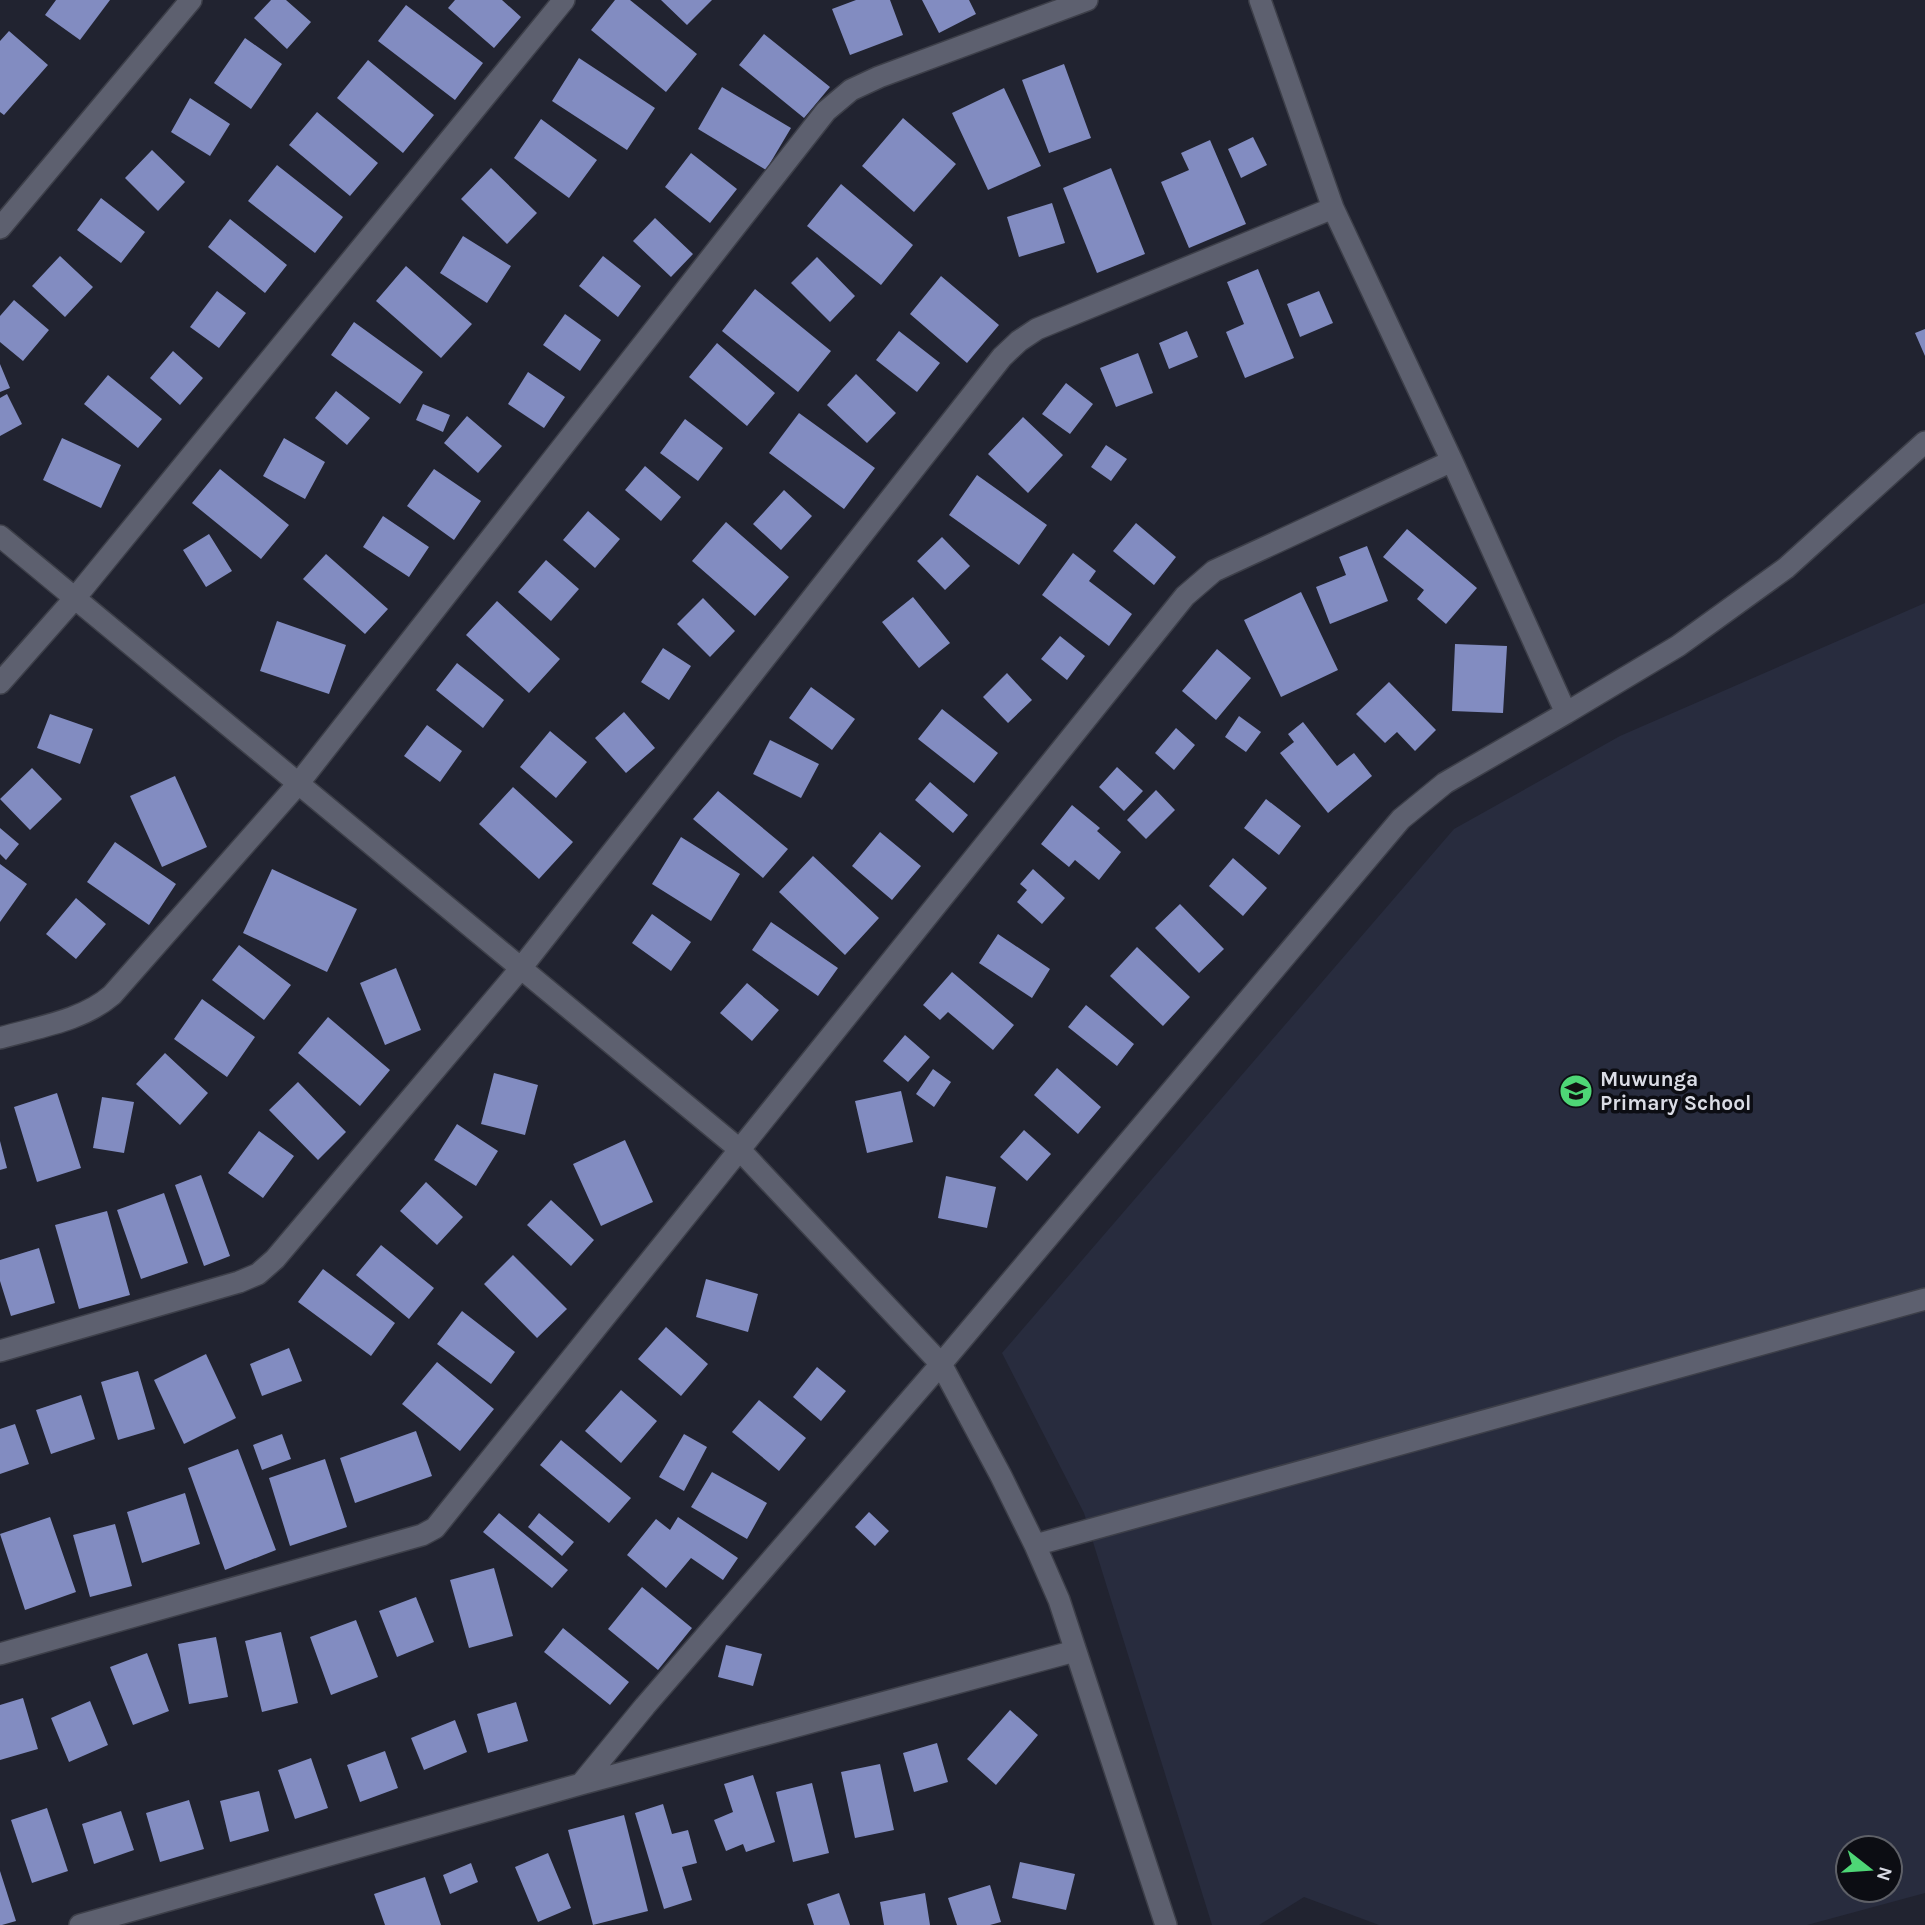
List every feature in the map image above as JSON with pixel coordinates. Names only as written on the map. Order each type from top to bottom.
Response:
[{"type":"street","points":[[0,228],[191,0]]},
{"type":"street","points":[[0,683],[75,598],[564,0]]},
{"type":"street","points":[[0,1038],[81,1014],[98,1007],[112,995],[298,784],[827,111],[851,90],[879,77],[1087,0]]},
{"type":"street","points":[[1260,0],[1333,208],[1566,713]]},
{"type":"street","points":[[0,1351],[239,1282],[258,1273],[275,1259],[521,968],[1002,357],[1037,329],[1333,208]]},
{"type":"street","points":[[581,1784],[941,1364],[1401,819],[1445,783],[1678,646],[1786,568],[1925,442]]},
{"type":"street","points":[[0,1654],[422,1535],[435,1528],[1185,596],[1214,571],[1452,461]]},
{"type":"street","points":[[0,536],[739,1149],[941,1364],[1035,1545],[1059,1600],[1162,1924]]},
{"type":"street","points":[[1035,1545],[1925,1299]]},
{"type":"street","points":[[80,1925],[581,1784],[1075,1651]]},
{"type":"shaded area","name":"Muwunga Primary School","points":[[1925,603],[1925,1893],[1904,1899],[1904,1834],[1834,1834],[1834,1904],[1884,1904],[1807,1925],[1379,1925],[1304,1897],[1259,1925],[1212,1925],[1084,1513],[1002,1353],[1454,829],[1620,736]]},
{"type":"building","points":[[56,0],[110,0],[80,40],[45,15]]},
{"type":"building","points":[[271,0],[286,0],[311,22],[287,49],[254,18]]},
{"type":"building","points":[[455,0],[502,0],[521,17],[494,48],[448,8]]},
{"type":"building","points":[[615,0],[630,0],[697,54],[666,92],[591,30]]},
{"type":"building","points":[[661,0],[712,0],[687,25]]},
{"type":"building","points":[[856,0],[890,0],[903,35],[850,55],[832,9]]},
{"type":"building","points":[[922,0],[969,0],[976,14],[939,33]]},
{"type":"building","points":[[406,5],[483,63],[455,100],[378,41]]},
{"type":"building","points":[[9,31],[48,65],[4,115],[0,112],[0,41]]},
{"type":"building","points":[[764,34],[830,87],[804,118],[739,65]]},
{"type":"building","points":[[245,38],[282,64],[251,109],[214,83]]},
{"type":"building","points":[[579,58],[655,108],[627,150],[552,101]]},
{"type":"building","points":[[368,60],[434,115],[403,153],[337,98]]},
{"type":"building","points":[[1064,64],[1091,138],[1049,153],[1022,80]]},
{"type":"building","points":[[722,87],[791,128],[766,170],[698,129]]},
{"type":"building","points":[[1004,88],[1041,166],[988,190],[952,113]]},
{"type":"building","points":[[190,98],[230,124],[210,156],[171,132]]},
{"type":"building","points":[[317,112],[378,163],[350,196],[289,145]]},
{"type":"building","points":[[903,118],[956,164],[914,212],[862,166]]},
{"type":"building","points":[[541,119],[597,160],[569,198],[514,158]]},
{"type":"building","points":[[1253,137],[1267,165],[1241,178],[1228,149]]},
{"type":"building","points":[[1210,140],[1246,224],[1189,248],[1161,182],[1189,170],[1181,153]]},
{"type":"building","points":[[152,150],[185,182],[158,211],[125,178]]},
{"type":"building","points":[[691,153],[737,189],[710,223],[665,187]]},
{"type":"building","points":[[277,165],[343,217],[315,253],[248,201]]},
{"type":"building","points":[[491,168],[537,213],[507,244],[461,199]]},
{"type":"building","points":[[1111,168],[1145,254],[1097,273],[1063,188]]},
{"type":"building","points":[[841,184],[913,245],[881,285],[807,226]]},
{"type":"building","points":[[101,198],[145,232],[121,263],[77,230]]},
{"type":"building","points":[[1052,203],[1065,243],[1019,257],[1007,217]]},
{"type":"building","points":[[655,218],[693,254],[671,277],[633,241]]},
{"type":"building","points":[[230,219],[287,265],[265,293],[208,247]]},
{"type":"building","points":[[463,236],[511,266],[487,303],[440,273]]},
{"type":"building","points":[[60,256],[93,287],[65,317],[32,286]]},
{"type":"building","points":[[603,256],[641,286],[618,317],[579,286]]},
{"type":"building","points":[[817,257],[855,296],[830,322],[791,283]]},
{"type":"building","points":[[406,266],[472,324],[441,358],[376,301]]},
{"type":"building","points":[[1258,269],[1294,358],[1245,378],[1226,332],[1244,324],[1227,282]]},
{"type":"building","points":[[941,276],[999,325],[967,363],[910,314]]},
{"type":"building","points":[[755,289],[831,351],[798,392],[722,331]]},
{"type":"building","points":[[217,291],[246,313],[219,348],[190,327]]},
{"type":"building","points":[[1319,291],[1333,323],[1300,337],[1287,304]]},
{"type":"building","points":[[14,300],[49,330],[23,361],[0,342],[0,316]]},
{"type":"building","points":[[565,314],[601,340],[580,371],[543,345]]},
{"type":"building","points":[[354,322],[423,372],[400,404],[331,355]]},
{"type":"building","points":[[1925,329],[1925,356],[1915,333]]},
{"type":"building","points":[[899,331],[940,363],[917,392],[876,360]]},
{"type":"building","points":[[1187,331],[1198,357],[1169,369],[1159,343]]},
{"type":"building","points":[[717,343],[775,393],[747,426],[689,377]]},
{"type":"building","points":[[173,351],[203,378],[180,405],[150,378]]},
{"type":"building","points":[[1138,353],[1153,393],[1116,407],[1100,368]]},
{"type":"building","points":[[0,364],[10,388],[0,392]]},
{"type":"building","points":[[528,372],[565,397],[544,428],[508,404]]},
{"type":"building","points":[[856,374],[896,413],[867,443],[827,405]]},
{"type":"building","points":[[108,375],[162,419],[138,448],[84,404]]},
{"type":"building","points":[[1066,383],[1093,404],[1070,434],[1042,414]]},
{"type":"building","points":[[336,391],[370,418],[347,445],[315,418]]},
{"type":"building","points":[[7,394],[22,424],[0,436],[0,398]]},
{"type":"building","points":[[423,404],[450,415],[443,432],[416,420]]},
{"type":"building","points":[[799,413],[875,468],[844,509],[769,453]]},
{"type":"building","points":[[467,416],[502,446],[478,473],[444,443]]},
{"type":"building","points":[[1023,417],[1063,455],[1028,493],[988,454]]},
{"type":"building","points":[[685,419],[723,448],[698,481],[660,453]]},
{"type":"building","points":[[62,438],[121,465],[101,508],[43,480]]},
{"type":"building","points":[[284,438],[325,462],[305,499],[263,476]]},
{"type":"building","points":[[1106,445],[1127,459],[1111,481],[1091,467]]},
{"type":"building","points":[[645,466],[681,497],[661,521],[625,490]]},
{"type":"building","points":[[220,469],[289,525],[261,559],[192,503]]},
{"type":"building","points":[[434,469],[481,501],[454,540],[407,506]]},
{"type":"building","points":[[977,475],[1047,525],[1019,565],[949,515]]},
{"type":"building","points":[[784,490],[812,516],[781,550],[753,524]]},
{"type":"building","points":[[588,511],[620,539],[595,568],[563,540]]},
{"type":"building","points":[[383,516],[429,547],[409,577],[363,547]]},
{"type":"building","points":[[726,522],[789,577],[755,616],[692,561]]},
{"type":"building","points":[[1136,523],[1176,557],[1154,585],[1113,551]]},
{"type":"building","points":[[1407,529],[1477,588],[1446,624],[1417,599],[1424,590],[1383,557]]},
{"type":"building","points":[[209,534],[232,571],[206,587],[183,550]]},
{"type":"building","points":[[942,537],[970,566],[945,590],[917,561]]},
{"type":"building","points":[[1367,546],[1388,601],[1330,624],[1316,587],[1346,575],[1339,557]]},
{"type":"building","points":[[1073,553],[1096,571],[1089,581],[1132,614],[1109,646],[1042,595]]},
{"type":"building","points":[[326,554],[388,609],[365,634],[303,579]]},
{"type":"building","points":[[546,560],[579,589],[551,621],[518,592]]},
{"type":"building","points":[[1301,592],[1338,670],[1281,697],[1244,620]]},
{"type":"building","points":[[913,597],[950,643],[919,668],[882,622]]},
{"type":"building","points":[[703,598],[735,631],[710,657],[677,624]]},
{"type":"building","points":[[497,601],[560,659],[529,693],[466,635]]},
{"type":"building","points":[[277,621],[346,645],[329,694],[260,671]]},
{"type":"building","points":[[1060,636],[1085,656],[1067,680],[1041,659]]},
{"type":"building","points":[[1455,644],[1507,646],[1503,713],[1452,711]]},
{"type":"building","points":[[663,648],[691,666],[669,700],[641,682]]},
{"type":"building","points":[[1217,649],[1251,678],[1216,720],[1182,691]]},
{"type":"building","points":[[457,663],[504,700],[483,728],[436,690]]},
{"type":"building","points":[[1007,673],[1032,700],[1008,723],[983,697]]},
{"type":"building","points":[[1389,682],[1436,730],[1415,751],[1397,732],[1385,743],[1356,714]]},
{"type":"building","points":[[811,687],[855,719],[832,750],[789,718]]},
{"type":"building","points":[[942,709],[998,753],[974,783],[918,739]]},
{"type":"building","points":[[624,712],[655,748],[626,773],[595,738]]},
{"type":"building","points":[[50,714],[93,729],[80,764],[37,748]]},
{"type":"building","points":[[1239,716],[1261,732],[1246,752],[1225,737]]},
{"type":"building","points":[[1303,722],[1337,766],[1354,753],[1372,776],[1328,813],[1280,753],[1294,742],[1288,734]]},
{"type":"building","points":[[427,725],[462,751],[440,782],[404,756]]},
{"type":"building","points":[[1176,728],[1195,745],[1174,770],[1155,753]]},
{"type":"building","points":[[550,731],[587,762],[556,798],[520,767]]},
{"type":"building","points":[[770,740],[819,764],[801,798],[753,774]]},
{"type":"building","points":[[1117,767],[1143,791],[1124,811],[1099,787]]},
{"type":"building","points":[[32,768],[62,799],[30,830],[0,799]]},
{"type":"building","points":[[175,776],[207,847],[162,867],[130,796]]},
{"type":"building","points":[[930,782],[968,815],[953,833],[915,800]]},
{"type":"building","points":[[513,787],[573,842],[539,879],[479,824]]},
{"type":"building","points":[[1156,790],[1175,810],[1146,839],[1127,820]]},
{"type":"building","points":[[718,791],[788,849],[763,878],[693,819]]},
{"type":"building","points":[[1266,799],[1301,826],[1279,855],[1244,828]]},
{"type":"building","points":[[1072,805],[1100,828],[1097,831],[1121,852],[1099,880],[1075,860],[1069,867],[1041,844]]},
{"type":"building","points":[[0,828],[19,844],[6,860],[0,854]]},
{"type":"building","points":[[880,832],[921,866],[892,900],[852,866]]},
{"type":"building","points":[[681,837],[740,874],[711,921],[652,884]]},
{"type":"building","points":[[115,842],[176,884],[149,925],[87,882]]},
{"type":"building","points":[[813,856],[879,918],[845,955],[779,892]]},
{"type":"building","points":[[1233,858],[1267,888],[1243,916],[1209,886]]},
{"type":"building","points":[[0,864],[27,884],[0,922]]},
{"type":"building","points":[[272,869],[357,909],[327,972],[243,933]]},
{"type":"building","points":[[1033,869],[1065,898],[1042,924],[1017,902],[1027,890],[1020,884]]},
{"type":"building","points":[[76,898],[106,924],[76,959],[46,934]]},
{"type":"building","points":[[1180,904],[1224,949],[1199,973],[1155,928]]},
{"type":"building","points":[[652,914],[691,942],[671,971],[632,943]]},
{"type":"building","points":[[771,922],[838,968],[818,996],[752,950]]},
{"type":"building","points":[[998,934],[1050,969],[1032,998],[979,963]]},
{"type":"building","points":[[239,945],[291,985],[264,1020],[212,980]]},
{"type":"building","points":[[1137,947],[1190,997],[1163,1026],[1110,976]]},
{"type":"building","points":[[396,968],[421,1030],[385,1045],[360,983]]},
{"type":"building","points":[[952,972],[1014,1025],[993,1050],[948,1012],[940,1020],[923,1005]]},
{"type":"building","points":[[747,983],[779,1010],[752,1041],[720,1013]]},
{"type":"building","points":[[202,999],[255,1037],[227,1077],[174,1039]]},
{"type":"building","points":[[1086,1005],[1134,1044],[1117,1066],[1068,1027]]},
{"type":"building","points":[[328,1017],[390,1070],[360,1106],[298,1053]]},
{"type":"building","points":[[905,1035],[930,1057],[908,1082],[883,1061]]},
{"type":"building","points":[[165,1053],[208,1093],[180,1125],[136,1084]]},
{"type":"building","points":[[1057,1068],[1101,1107],[1078,1134],[1034,1095]]},
{"type":"building","points":[[933,1069],[951,1082],[934,1107],[916,1094]]},
{"type":"building","points":[[494,1073],[538,1085],[525,1135],[481,1124]]},
{"type":"building","points":[[298,1082],[346,1132],[318,1160],[269,1110]]},
{"type":"building","points":[[901,1091],[913,1142],[867,1153],[855,1101]]},
{"type":"building","points":[[57,1093],[81,1168],[37,1182],[14,1107]]},
{"type":"building","points":[[102,1097],[134,1102],[124,1153],[93,1148]]},
{"type":"building","points":[[457,1124],[498,1151],[476,1186],[434,1160]]},
{"type":"building","points":[[1024,1130],[1051,1154],[1027,1181],[1000,1157]]},
{"type":"building","points":[[259,1131],[294,1156],[263,1198],[228,1173]]},
{"type":"building","points":[[625,1140],[653,1202],[601,1226],[573,1164]]},
{"type":"building","points":[[0,1141],[7,1168],[0,1170]]},
{"type":"building","points":[[201,1175],[230,1256],[204,1266],[175,1185]]},
{"type":"building","points":[[946,1176],[996,1187],[987,1228],[938,1218]]},
{"type":"building","points":[[426,1182],[463,1217],[437,1245],[400,1211]]},
{"type":"building","points":[[164,1193],[188,1263],[141,1279],[117,1210]]},
{"type":"building","points":[[551,1200],[594,1240],[571,1266],[527,1225]]},
{"type":"building","points":[[107,1211],[130,1295],[79,1309],[55,1225]]},
{"type":"building","points":[[381,1245],[434,1288],[409,1319],[356,1275]]},
{"type":"building","points":[[39,1248],[55,1303],[11,1316],[0,1281],[0,1260]]},
{"type":"building","points":[[513,1255],[567,1309],[537,1338],[484,1284]]},
{"type":"building","points":[[323,1269],[395,1323],[371,1356],[298,1302]]},
{"type":"building","points":[[706,1279],[758,1294],[748,1332],[696,1317]]},
{"type":"building","points":[[462,1311],[515,1352],[491,1384],[437,1344]]},
{"type":"building","points":[[666,1327],[708,1364],[681,1396],[638,1359]]},
{"type":"building","points":[[289,1348],[302,1381],[262,1396],[250,1364]]},
{"type":"building","points":[[206,1354],[236,1418],[184,1444],[154,1380]]},
{"type":"building","points":[[437,1362],[494,1409],[460,1451],[402,1404]]},
{"type":"building","points":[[817,1367],[846,1391],[821,1421],[793,1397]]},
{"type":"building","points":[[138,1371],[155,1429],[118,1440],[101,1382]]},
{"type":"building","points":[[621,1390],[657,1421],[621,1463],[585,1431]]},
{"type":"building","points":[[81,1395],[95,1439],[51,1454],[36,1410]]},
{"type":"building","points":[[759,1400],[806,1438],[779,1471],[732,1432]]},
{"type":"building","points":[[15,1424],[29,1464],[0,1474],[0,1429]]},
{"type":"building","points":[[416,1431],[432,1476],[355,1503],[340,1458]]},
{"type":"building","points":[[282,1434],[291,1459],[262,1470],[253,1445]]},
{"type":"building","points":[[684,1434],[707,1447],[684,1491],[659,1477]]},
{"type":"building","points":[[561,1440],[631,1498],[609,1523],[540,1465]]},
{"type":"building","points":[[238,1449],[276,1550],[225,1570],[188,1468]]},
{"type":"building","points":[[325,1459],[347,1527],[290,1546],[269,1478]]},
{"type":"building","points":[[712,1472],[767,1503],[747,1539],[691,1507]]},
{"type":"building","points":[[185,1493],[200,1544],[142,1563],[127,1512]]},
{"type":"building","points":[[869,1512],[889,1531],[875,1546],[855,1527]]},
{"type":"building","points":[[499,1513],[568,1570],[552,1588],[483,1532]]},
{"type":"building","points":[[539,1513],[574,1542],[562,1556],[528,1527]]},
{"type":"building","points":[[50,1517],[76,1592],[25,1610],[0,1534]]},
{"type":"building","points":[[678,1517],[738,1558],[723,1580],[691,1558],[666,1588],[627,1555],[656,1519],[670,1530]]},
{"type":"building","points":[[115,1524],[132,1586],[90,1597],[73,1535]]},
{"type":"building","points":[[494,1568],[513,1636],[469,1648],[450,1580]]},
{"type":"building","points":[[642,1587],[692,1628],[658,1670],[608,1629]]},
{"type":"building","points":[[416,1597],[434,1642],[397,1657],[379,1611]]},
{"type":"building","points":[[356,1620],[378,1677],[331,1695],[310,1637]]},
{"type":"building","points":[[563,1628],[629,1682],[610,1705],[544,1652]]},
{"type":"building","points":[[281,1632],[298,1703],[262,1712],[245,1641]]},
{"type":"building","points":[[216,1637],[228,1697],[189,1704],[178,1644]]},
{"type":"building","points":[[726,1645],[762,1654],[753,1686],[718,1677]]},
{"type":"building","points":[[147,1653],[169,1711],[133,1725],[110,1667]]},
{"type":"building","points":[[23,1698],[38,1749],[0,1760],[0,1705]]},
{"type":"building","points":[[90,1701],[108,1745],[69,1762],[51,1718]]},
{"type":"building","points":[[516,1702],[528,1741],[488,1753],[477,1714]]},
{"type":"building","points":[[1010,1710],[1038,1735],[996,1785],[967,1759]]},
{"type":"building","points":[[455,1720],[467,1752],[424,1770],[411,1738]]},
{"type":"building","points":[[937,1743],[948,1782],[914,1792],[903,1753]]},
{"type":"building","points":[[385,1751],[398,1788],[360,1802],[347,1765]]},
{"type":"building","points":[[311,1758],[328,1808],[295,1819],[278,1770]]},
{"type":"building","points":[[880,1764],[894,1830],[855,1838],[841,1772]]},
{"type":"building","points":[[753,1775],[775,1842],[746,1852],[743,1844],[726,1851],[714,1820],[733,1812],[724,1784]]},
{"type":"building","points":[[812,1783],[829,1853],[793,1862],[776,1792]]},
{"type":"building","points":[[259,1791],[269,1831],[230,1842],[220,1801]]},
{"type":"building","points":[[189,1800],[204,1849],[160,1862],[146,1813]]},
{"type":"building","points":[[663,1804],[672,1834],[688,1830],[697,1863],[682,1867],[692,1900],[664,1909],[635,1813]]},
{"type":"building","points":[[47,1808],[68,1871],[32,1883],[11,1820]]},
{"type":"building","points":[[121,1811],[134,1850],[94,1864],[82,1824]]},
{"type":"building","points":[[624,1815],[648,1911],[593,1925],[568,1830]]},
{"type":"building","points":[[548,1853],[571,1908],[538,1922],[515,1867]]},
{"type":"building","points":[[1020,1862],[1075,1874],[1066,1910],[1012,1898]]},
{"type":"building","points":[[471,1863],[478,1882],[450,1894],[443,1875]]},
{"type":"building","points":[[0,1871],[16,1921],[2,1925],[0,1925]]},
{"type":"building","points":[[425,1877],[441,1925],[385,1925],[374,1894]]},
{"type":"building","points":[[990,1885],[1001,1922],[990,1925],[957,1925],[948,1898]]},
{"type":"building","points":[[839,1893],[850,1925],[814,1925],[807,1904]]},
{"type":"building","points":[[925,1893],[930,1925],[884,1925],[880,1902]]},
{"type":"place","name":"Muwunga Primary School","points":[[1576,1091]]}]
